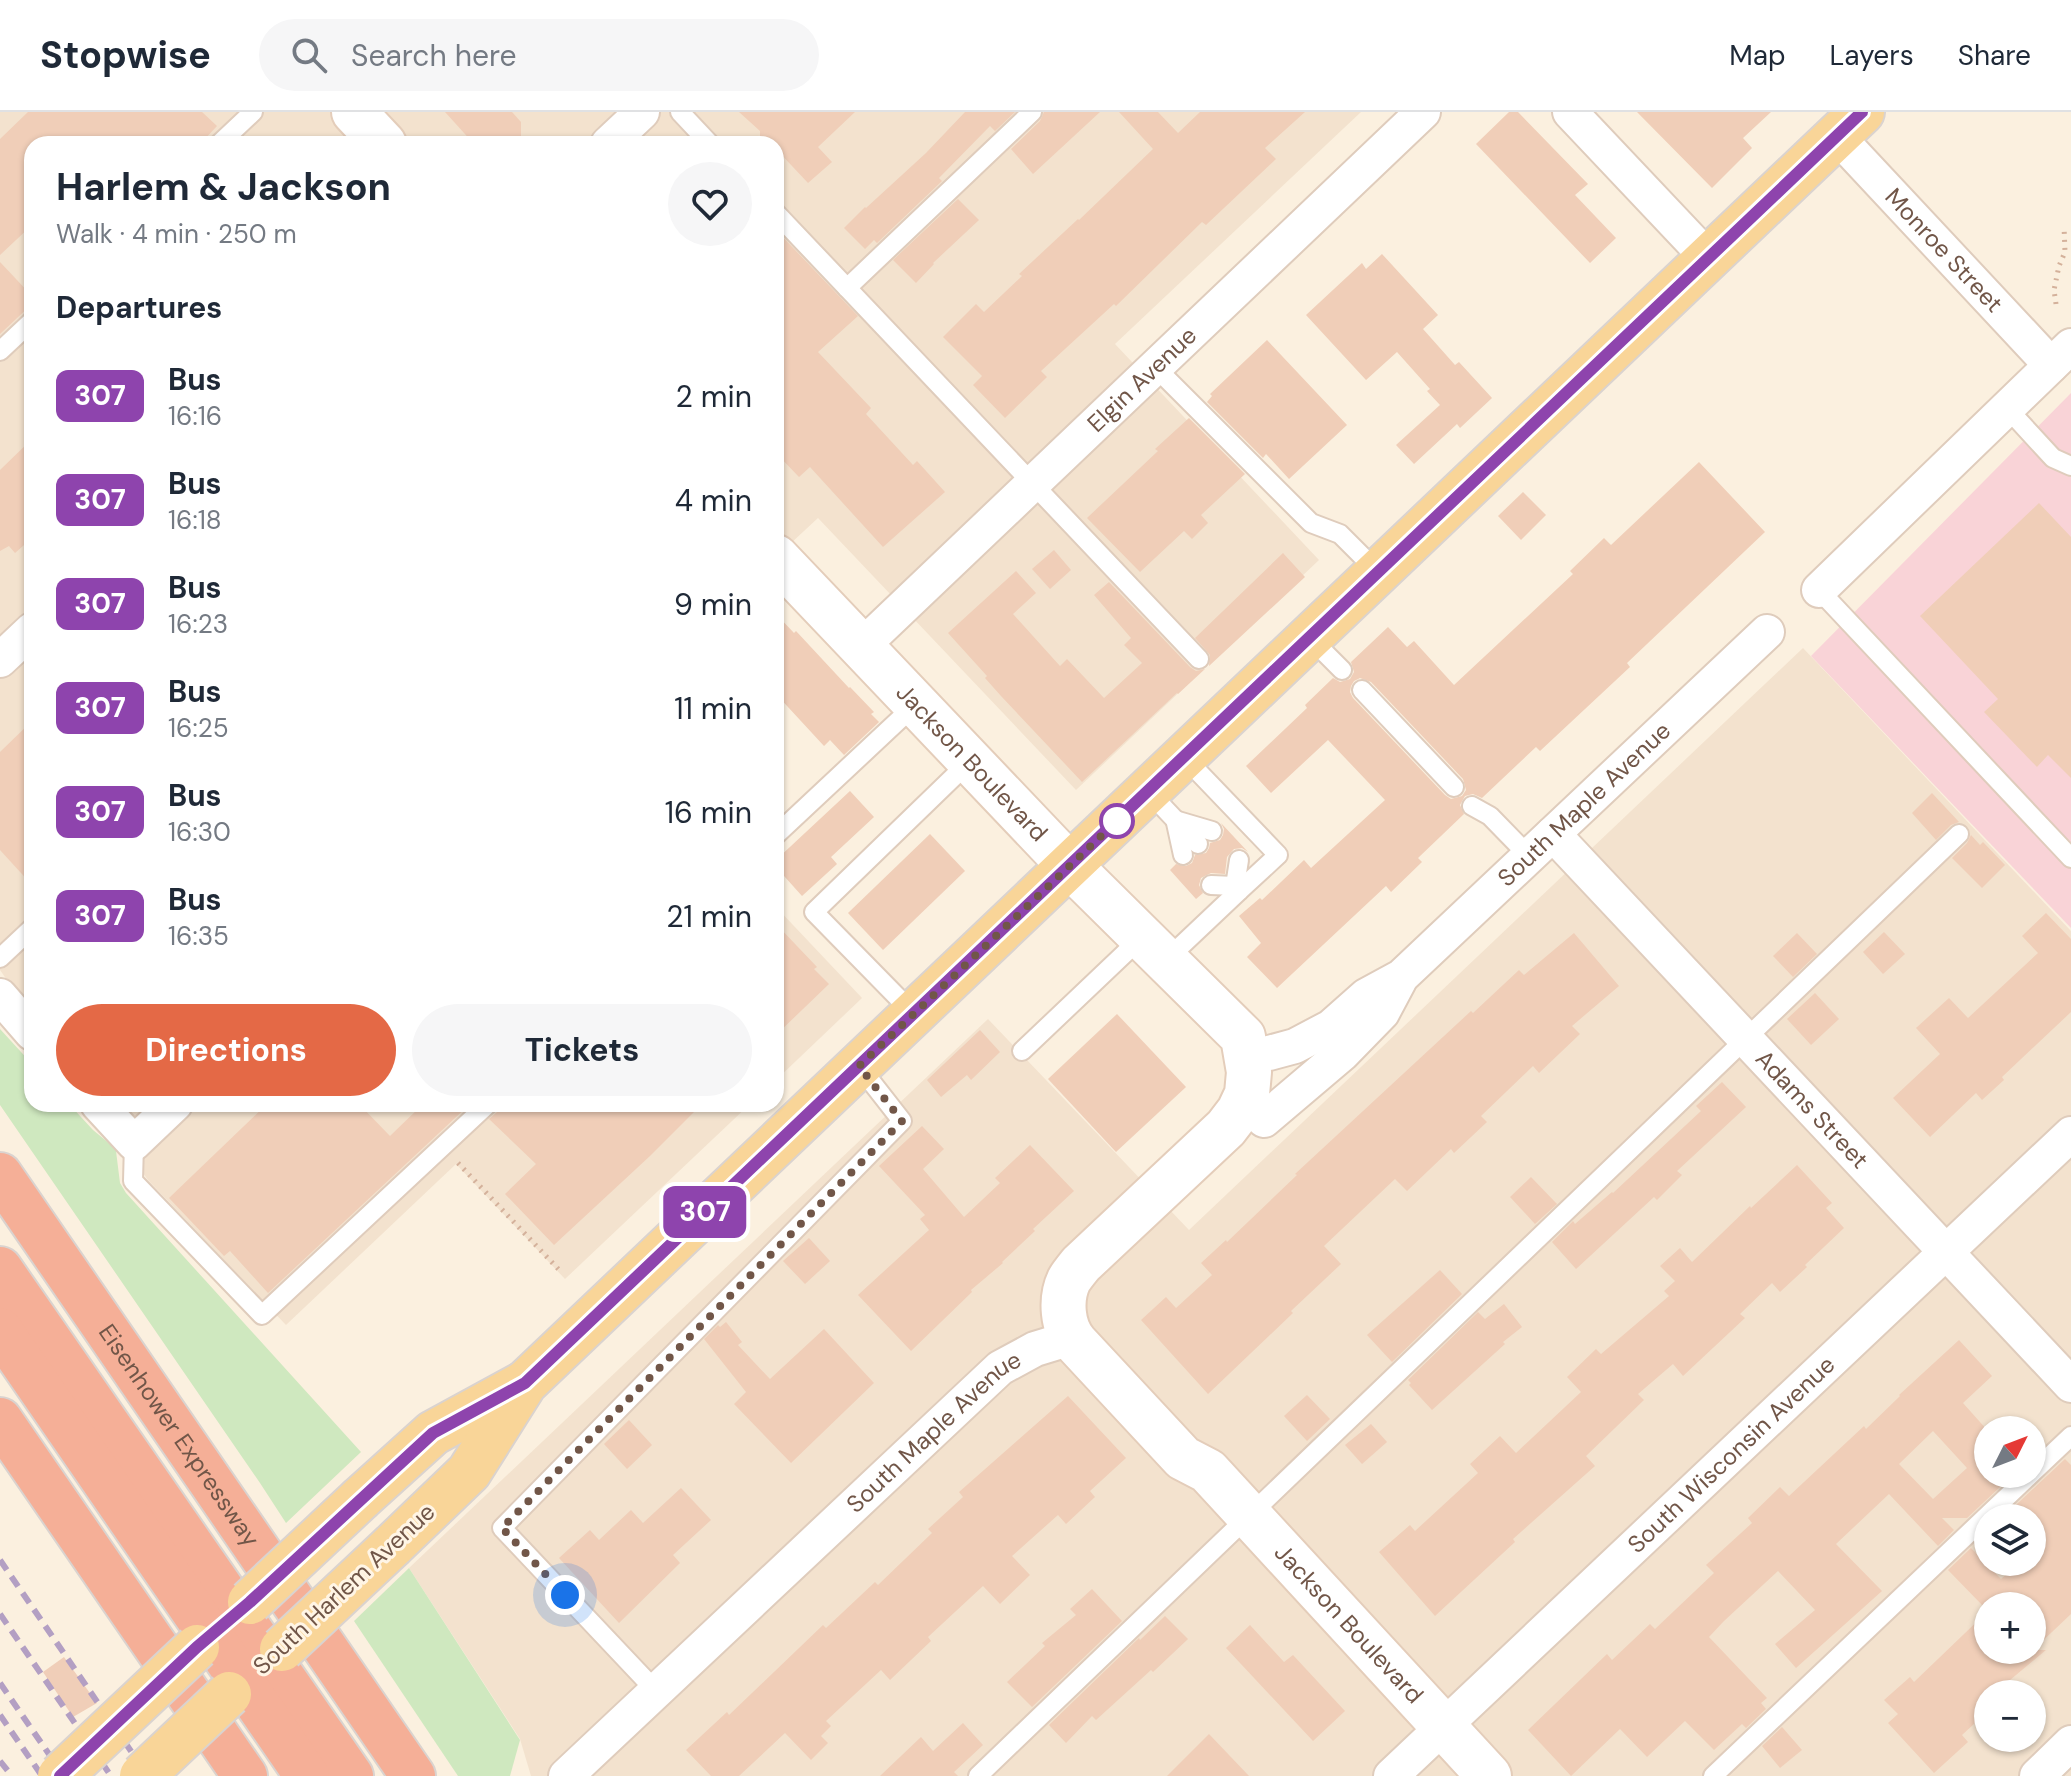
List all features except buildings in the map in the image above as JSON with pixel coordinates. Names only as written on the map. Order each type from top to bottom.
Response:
[{"type":"highway","name":"Eisenhower Expressway","points":[[0,1175],[413,1776]]},
{"type":"highway","points":[[0,1269],[224,1625]]},
{"type":"highway","points":[[0,1330],[256,1671],[351,1776]]},
{"type":"highway","points":[[0,1420],[245,1776]]},
{"type":"highway","points":[[256,1671],[307,1776]]},
{"type":"main road","name":"South Harlem Avenue","points":[[142,1776],[469,1472],[525,1383],[1070,866],[1162,806],[1184,757],[1849,124]]},
{"type":"main road","name":"South Harlem Avenue","points":[[60,1776],[433,1433],[525,1383]]},
{"type":"street","points":[[354,112],[376,136]]},
{"type":"street","points":[[616,136],[642,112]]},
{"type":"street","name":"Elgin Avenue","points":[[861,647],[1423,112]]},
{"type":"street","points":[[1570,112],[1708,258]]},
{"type":"street","name":"Monroe Street","points":[[1849,124],[2061,356]]},
{"type":"street","points":[[1819,590],[2061,356]]},
{"type":"street","name":"Jackson Boulevard","points":[[784,565],[1254,1057]]},
{"type":"street","name":"South Maple Avenue","points":[[1254,1057],[1295,1046],[1331,1027],[1366,996],[1401,977],[1767,632]]},
{"type":"street","points":[[0,660],[24,638]]},
{"type":"street","name":"Adams Street","points":[[1541,845],[1745,1039],[2071,1385]]},
{"type":"street","name":"South Maple Avenue","points":[[566,1776],[1000,1368],[1035,1349],[1084,1334],[1090,1320],[1089,1306],[1095,1288],[1107,1272],[1252,1135],[1264,1120],[1343,1053],[1382,1013],[1401,977]]},
{"type":"street","points":[[0,996],[24,1024]]},
{"type":"street","points":[[1084,1334],[1064,1317],[1063,1298],[1069,1281],[1081,1264],[1226,1128],[1247,1094],[1254,1057]]},
{"type":"street","name":"South Maple Avenue","points":[[1254,1057],[1273,1063],[1273,1102],[1264,1120]]},
{"type":"street","points":[[105,1112],[134,1143],[167,1112]]},
{"type":"street","name":"South Wisconsin Avenue","points":[[1391,1776],[2071,1134]]},
{"type":"street","name":"Jackson Boulevard","points":[[1084,1334],[1183,1458],[1208,1471],[1489,1776]]},
{"type":"street","points":[[2037,1776],[2071,1743]]},
{"type":"lane","points":[[228,136],[253,112]]},
{"type":"lane","points":[[680,112],[702,136]]},
{"type":"lane","points":[[847,288],[1032,112]]},
{"type":"lane","points":[[784,221],[1199,659]]},
{"type":"lane","points":[[0,351],[24,328]]},
{"type":"lane","points":[[1155,367],[1311,523],[1340,534],[1378,572]]},
{"type":"lane","points":[[2007,408],[2053,458],[2071,466]]},
{"type":"lane","points":[[1819,590],[2071,858]]},
{"type":"lane","points":[[1310,637],[1342,670]]},
{"type":"lane","points":[[1362,690],[1454,787]]},
{"type":"lane","points":[[784,828],[916,704]]},
{"type":"lane","points":[[1022,1051],[1154,949],[1227,884],[1278,855],[1184,757]]},
{"type":"lane","points":[[914,1014],[814,912],[970,761]]},
{"type":"lane","points":[[1162,806],[1212,831]]},
{"type":"lane","points":[[1162,806],[1191,850]]},
{"type":"lane","points":[[1472,806],[1541,845]]},
{"type":"lane","points":[[978,1776],[1959,834]]},
{"type":"lane","points":[[1227,884],[1239,860]]},
{"type":"lane","points":[[0,958],[24,936]]},
{"type":"lane","points":[[656,1691],[502,1528],[902,1121],[859,1066]]},
{"type":"lane","points":[[134,1143],[133,1181],[262,1315],[479,1112]]},
{"type":"lane","points":[[2046,1460],[2071,1436]]},
{"type":"lane","points":[[1713,1776],[2017,1488]]},
{"type":"path","points":[[2056,304],[2054,290],[2065,252],[2064,226]]},
{"type":"path","points":[[457,1162],[562,1273]]},
{"type":"shaded area","points":[[0,112],[1361,112],[1115,344],[1319,560],[1076,790],[818,518],[784,550],[784,136],[24,136],[24,1004],[0,970]]},
{"type":"shaded area","points":[[2071,393],[2071,928],[1811,656]]},
{"type":"shaded area","points":[[1803,648],[2071,931],[2071,1776],[531,1776],[520,1739],[409,1568],[988,1019],[1189,1230]]},
{"type":"shaded area","points":[[784,915],[862,998],[784,1072]]},
{"type":"shaded area","points":[[100,1112],[742,1112],[565,1279],[456,1164],[286,1325],[148,1180]]},
{"type":"green space","points":[[0,1029],[24,1055],[24,1112],[76,1112],[110,1144],[116,1151],[120,1183],[126,1193],[361,1452],[286,1523],[260,1483],[0,1105]]},
{"type":"green space","points":[[409,1568],[520,1740],[510,1776],[458,1776],[354,1621]]},
{"type":"railway","points":[[0,1560],[148,1776]]},
{"type":"railway","points":[[0,1614],[111,1776]]},
{"type":"railway","points":[[0,1683],[64,1776]]},
{"type":"railway","points":[[0,1715],[42,1776]]},
{"type":"railway","points":[[0,1761],[12,1776]]},
{"type":"bus line","name":"307","points":[[60,1776],[433,1433],[525,1383],[1862,112]]},
{"type":"route","points":[[565,1595],[502,1528],[902,1121],[859,1066],[1117,821]]}]
